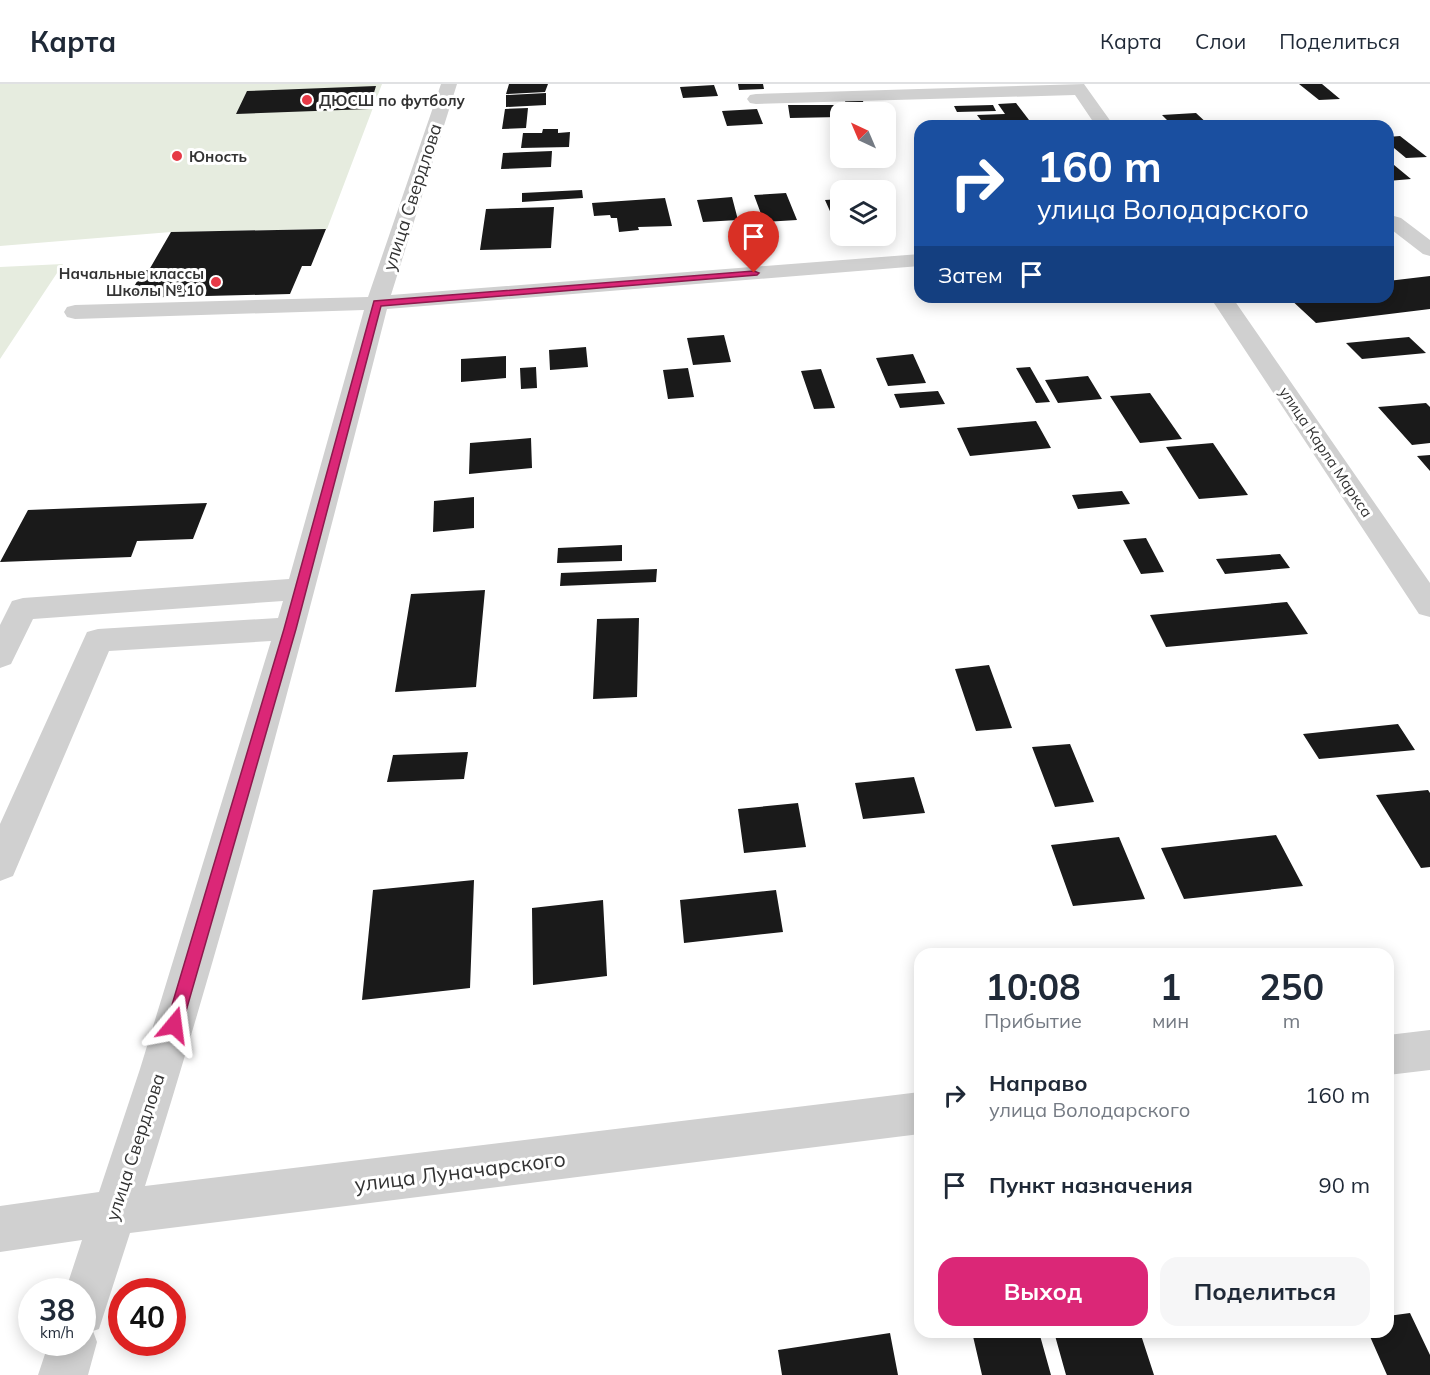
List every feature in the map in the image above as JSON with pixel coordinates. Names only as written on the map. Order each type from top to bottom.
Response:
[{"type":"street","name":"улица Свердлова","points":[[93,1278],[161,1069],[290,629],[377,303],[449,84]]},
{"type":"street","points":[[756,99],[1078,87],[1101,120]]},
{"type":"street","points":[[1394,222],[1421,219]]},
{"type":"street","points":[[1394,224],[1430,250]]},
{"type":"street","points":[[75,312],[377,303],[914,260]]},
{"type":"street","name":"улица Карла Маркса","points":[[1225,303],[1430,606]]},
{"type":"street","points":[[0,657],[23,609],[301,589]]},
{"type":"street","points":[[0,865],[98,640],[290,629]]},
{"type":"street","points":[[1394,1054],[1430,1050]]},
{"type":"street","name":"улица Луначарского","points":[[0,1229],[914,1114]]},
{"type":"street","points":[[63,1375],[69,1356]]},
{"type":"shaded area","name":"Юность","points":[[0,84],[382,84],[327,229],[171,232],[0,246]]},
{"type":"shaded area","points":[[63,264],[0,359],[0,267]]},
{"type":"building","points":[[509,84],[548,84],[545,92],[506,94]]},
{"type":"building","points":[[738,84],[763,84],[764,89],[739,90]]},
{"type":"building","points":[[1299,84],[1322,84],[1340,99],[1319,100]]},
{"type":"building","points":[[714,85],[718,96],[683,98],[680,87]]},
{"type":"building","name":"ДЮСШ по футболу","points":[[376,86],[369,109],[236,114],[247,91]]},
{"type":"building","points":[[546,93],[546,105],[506,107],[506,95]]},
{"type":"building","points":[[1016,103],[1029,120],[981,120],[977,115],[1005,114],[998,104]]},
{"type":"building","points":[[788,105],[830,105],[830,117],[790,118]]},
{"type":"building","points":[[993,105],[996,111],[957,112],[954,106]]},
{"type":"building","points":[[528,108],[526,128],[502,129],[505,109]]},
{"type":"building","points":[[757,109],[763,124],[727,126],[722,111]]},
{"type":"building","points":[[1196,113],[1204,120],[1167,120],[1162,115]]},
{"type":"building","points":[[543,129],[558,129],[558,133],[570,132],[569,147],[521,148],[523,133],[542,133]]},
{"type":"building","points":[[1394,136],[1400,136],[1427,157],[1406,158],[1394,148]]},
{"type":"building","points":[[552,151],[551,167],[501,169],[503,153]]},
{"type":"building","points":[[1394,165],[1411,179],[1394,180]]},
{"type":"building","points":[[582,190],[583,198],[522,202],[522,193]]},
{"type":"building","points":[[786,193],[797,220],[764,222],[754,195]]},
{"type":"building","points":[[732,197],[738,220],[703,222],[697,200]]},
{"type":"building","points":[[665,198],[672,226],[638,227],[639,230],[619,232],[617,218],[611,218],[610,215],[594,216],[592,203]]},
{"type":"building","points":[[825,200],[830,200],[830,211]]},
{"type":"building","points":[[554,207],[551,248],[480,250],[486,209]]},
{"type":"building","points":[[326,229],[311,266],[302,266],[290,294],[127,298],[144,270],[149,270],[171,232]]},
{"type":"building","points":[[1430,276],[1430,309],[1316,323],[1294,303],[1394,303],[1394,280]]},
{"type":"building","points":[[724,335],[731,362],[693,365],[687,338]]},
{"type":"building","points":[[1409,337],[1426,353],[1362,359],[1346,343]]},
{"type":"building","points":[[586,347],[588,367],[550,370],[549,350]]},
{"type":"building","points":[[913,354],[926,383],[888,386],[876,358]]},
{"type":"building","points":[[506,356],[506,378],[461,382],[461,359]]},
{"type":"building","points":[[536,367],[537,388],[521,389],[520,368]]},
{"type":"building","points":[[1030,367],[1050,402],[1036,403],[1016,368]]},
{"type":"building","points":[[688,368],[694,397],[668,399],[663,370]]},
{"type":"building","points":[[821,369],[835,408],[814,409],[801,371]]},
{"type":"building","points":[[1088,376],[1102,399],[1058,403],[1045,380]]},
{"type":"building","points":[[938,391],[945,404],[900,408],[894,394]]},
{"type":"building","points":[[1150,393],[1182,439],[1140,443],[1110,396]]},
{"type":"building","points":[[1426,403],[1430,407],[1430,443],[1412,445],[1378,407]]},
{"type":"building","points":[[1036,421],[1051,448],[970,456],[957,428]]},
{"type":"building","points":[[531,438],[532,468],[469,474],[470,443]]},
{"type":"building","points":[[1213,443],[1248,495],[1199,499],[1166,447]]},
{"type":"building","points":[[1430,455],[1430,471],[1417,456]]},
{"type":"building","points":[[1122,491],[1130,504],[1078,509],[1072,495]]},
{"type":"building","points":[[474,497],[474,528],[433,532],[434,501]]},
{"type":"building","points":[[207,503],[193,539],[137,541],[131,557],[0,562],[28,510]]},
{"type":"building","points":[[1146,538],[1164,572],[1141,574],[1123,540]]},
{"type":"building","points":[[622,545],[622,561],[557,563],[558,548]]},
{"type":"building","points":[[1280,554],[1290,568],[1225,574],[1216,559]]},
{"type":"building","points":[[657,569],[656,582],[560,586],[561,573]]},
{"type":"building","points":[[485,590],[476,687],[395,692],[411,594]]},
{"type":"building","points":[[1287,602],[1308,634],[1166,647],[1150,615]]},
{"type":"building","points":[[639,618],[637,697],[593,699],[597,619]]},
{"type":"building","points":[[989,665],[1012,728],[976,731],[955,669]]},
{"type":"building","points":[[1398,724],[1415,750],[1319,759],[1303,734]]},
{"type":"building","points":[[1070,744],[1094,802],[1055,807],[1032,747]]},
{"type":"building","points":[[468,752],[464,779],[387,782],[393,755]]},
{"type":"building","points":[[914,777],[925,813],[863,819],[855,783]]},
{"type":"building","points":[[1428,790],[1430,793],[1430,867],[1421,868],[1376,795]]},
{"type":"building","points":[[798,803],[806,847],[744,853],[738,809]]},
{"type":"building","points":[[1276,835],[1303,886],[1184,899],[1161,848]]},
{"type":"building","points":[[1119,837],[1145,899],[1073,906],[1051,845]]},
{"type":"building","points":[[474,880],[470,988],[362,1000],[373,890]]},
{"type":"building","points":[[776,890],[783,932],[684,943],[680,900]]},
{"type":"building","points":[[603,900],[607,976],[533,985],[532,908]]},
{"type":"building","points":[[1410,1313],[1430,1355],[1430,1375],[1387,1375],[1371,1338],[1394,1338],[1394,1315]]},
{"type":"building","points":[[890,1333],[898,1375],[782,1375],[778,1350]]},
{"type":"building","points":[[973,1338],[1041,1338],[1051,1375],[982,1375]]},
{"type":"building","points":[[1056,1338],[1142,1338],[1154,1375],[1066,1375]]},
{"type":"place","name":"ДЮСШ по футболу","points":[[307,100]]},
{"type":"place","name":"Юность","points":[[177,156]]},
{"type":"place","name":"Начальные классы Школы № 10","points":[[216,282]]},
{"type":"route","points":[[174,1025],[290,629],[377,303],[754,273]]}]
